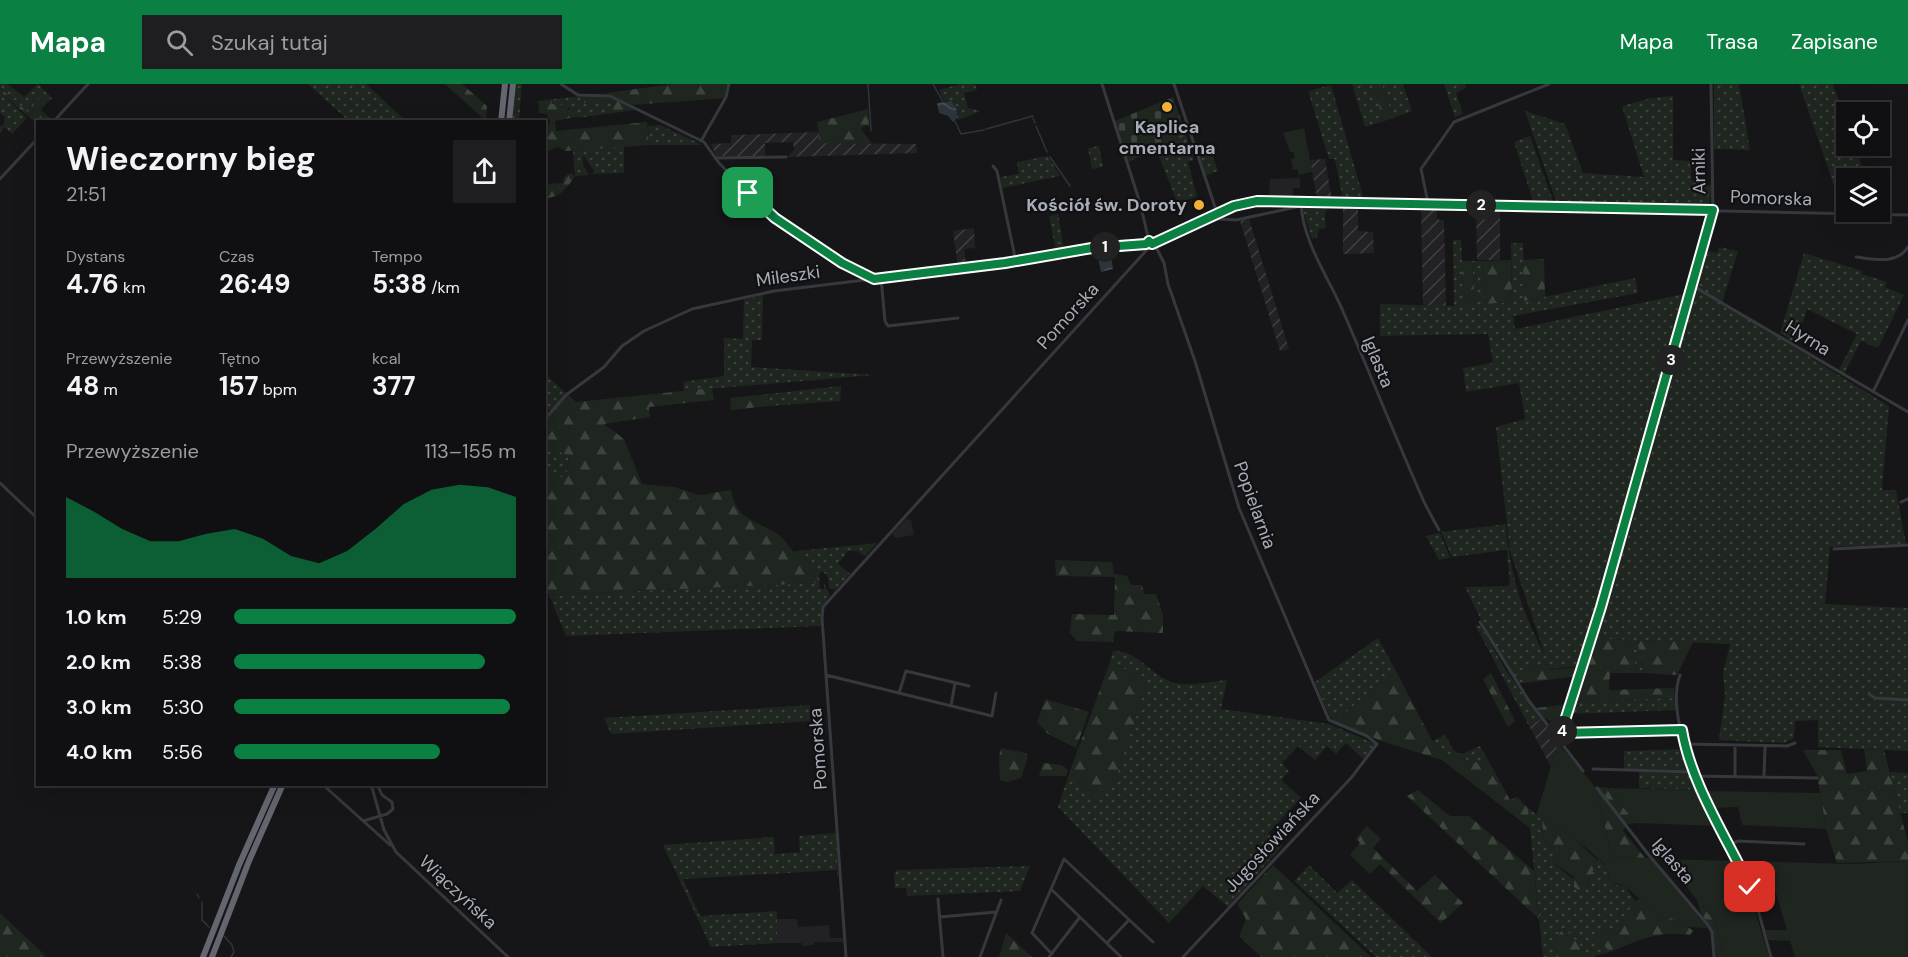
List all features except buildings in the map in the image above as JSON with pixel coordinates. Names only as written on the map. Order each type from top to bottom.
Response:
[{"type":"highway","points":[[501,120],[505,84]]},
{"type":"highway","points":[[509,120],[513,84]]},
{"type":"highway","points":[[204,957],[239,865],[274,786]]},
{"type":"highway","points":[[212,957],[240,883],[282,786]]},
{"type":"street","points":[[55,120],[88,84]]},
{"type":"street","points":[[561,84],[579,95],[610,96],[701,141],[775,218],[842,263],[874,279]]},
{"type":"street","points":[[701,141],[726,97],[729,84]]},
{"type":"street","name":"Popielarnia","points":[[1102,84],[1140,203],[1149,244],[1164,262],[1168,284],[1198,369],[1239,508],[1329,720],[1374,740],[1377,744]]},
{"type":"street","points":[[1174,84],[1219,220],[1233,220],[1301,204]]},
{"type":"street","points":[[1428,204],[1420,169],[1452,123],[1549,84]]},
{"type":"street","name":"Arniki","points":[[1559,739],[1584,664],[1694,286],[1713,210],[1711,84]]},
{"type":"street","points":[[0,179],[36,140]]},
{"type":"street","points":[[715,158],[786,156]]},
{"type":"street","points":[[993,166],[997,171],[1016,262]]},
{"type":"street","name":"Pomorska","points":[[846,957],[821,614],[825,604],[1149,244],[1237,205],[1257,201],[1301,204],[1428,204],[1908,216]]},
{"type":"street","name":"Iglasta","points":[[1301,204],[1322,272],[1341,307],[1425,504],[1439,530]]},
{"type":"street","name":"Mileszki","points":[[546,418],[566,395],[604,367],[622,346],[644,331],[682,313],[759,293],[1016,262],[1092,248],[1149,244]]},
{"type":"street","points":[[1856,257],[1892,259],[1903,254],[1908,247]]},
{"type":"street","points":[[881,278],[885,321],[888,326],[958,318]]},
{"type":"street","name":"Hyrna","points":[[1694,286],[1908,412]]},
{"type":"street","points":[[1873,392],[1908,320]]},
{"type":"street","points":[[0,483],[36,517]]},
{"type":"street","points":[[1901,501],[1908,499]]},
{"type":"street","points":[[1834,549],[1908,545]]},
{"type":"street","points":[[1480,622],[1507,669],[1583,771]]},
{"type":"street","points":[[899,693],[905,671],[969,686]]},
{"type":"street","points":[[826,675],[992,716],[996,693]]},
{"type":"street","points":[[1680,675],[1675,688],[1684,744],[1695,774],[1753,894],[1772,957]]},
{"type":"street","points":[[951,706],[955,683]]},
{"type":"street","points":[[1869,694],[1875,698],[1908,700]]},
{"type":"street","points":[[1561,733],[1682,730]]},
{"type":"street","name":"Jugosłowiańska","points":[[1183,957],[1351,778],[1377,744]]},
{"type":"street","points":[[1684,744],[1765,746],[1795,744]]},
{"type":"street","points":[[1735,745],[1735,777]]},
{"type":"street","points":[[1764,777],[1765,746]]},
{"type":"street","points":[[1593,769],[1735,777],[1817,778]]},
{"type":"street","name":"Wiączyńska","points":[[324,786],[392,846],[508,957]]},
{"type":"street","name":"Wiączyńska","points":[[372,786],[392,846]]},
{"type":"street","points":[[362,821],[390,812],[393,807],[392,802],[382,795],[378,786]]},
{"type":"street","name":"Iglasta","points":[[1597,788],[1648,854],[1708,925],[1712,932],[1714,957]]},
{"type":"street","points":[[1729,844],[1739,841],[1804,844]]},
{"type":"street","points":[[1080,917],[1050,955],[1032,933],[1062,860],[1067,859],[1153,942]]},
{"type":"street","points":[[1051,888],[1121,957]]},
{"type":"street","points":[[938,899],[943,957]]},
{"type":"street","points":[[980,957],[1000,900]]},
{"type":"street","points":[[940,917],[996,912]]},
{"type":"street","points":[[1106,943],[1129,920]]},
{"type":"shaded area","points":[[819,132],[820,143],[916,144],[917,153],[787,157],[794,150],[793,142],[765,143],[765,156],[716,156],[711,144],[731,143],[731,135]]},
{"type":"shaded area","points":[[1325,159],[1332,200],[1317,199],[1310,160]]},
{"type":"shaded area","points":[[1300,178],[1300,188],[1293,188],[1293,199],[1269,198],[1270,179]]},
{"type":"shaded area","points":[[1343,205],[1358,206],[1358,231],[1373,232],[1374,253],[1343,254]]},
{"type":"shaded area","points":[[1421,207],[1437,208],[1437,219],[1444,221],[1446,306],[1423,306]]},
{"type":"shaded area","points":[[1476,209],[1500,209],[1500,260],[1477,260]]},
{"type":"shaded area","points":[[1249,219],[1289,349],[1280,351],[1240,221]]},
{"type":"shaded area","points":[[974,228],[975,248],[964,249],[966,265],[958,267],[953,231]]},
{"type":"shaded area","points":[[906,519],[911,520],[914,535],[896,538],[892,534]]},
{"type":"shaded area","points":[[1541,719],[1558,743],[1551,767],[1529,726]]},
{"type":"shaded area","points":[[777,919],[797,919],[798,927],[829,925],[830,938],[843,938],[843,942],[814,942],[814,945],[803,946],[802,943],[777,943]]},
{"type":"green space","points":[[0,84],[8,84],[24,97],[38,84],[52,98],[47,103],[40,98],[36,109],[30,114],[0,88]]},
{"type":"green space","points":[[308,84],[366,84],[405,120],[348,120]]},
{"type":"green space","points":[[445,84],[462,84],[487,106],[485,120]]},
{"type":"green space","points":[[516,84],[522,84],[519,120],[512,120]]},
{"type":"green space","points":[[673,84],[727,84],[725,98],[632,105],[606,93]]},
{"type":"green space","points":[[960,84],[975,84],[977,90],[964,93],[968,108],[981,111],[958,120],[950,101],[944,101],[939,90]]},
{"type":"green space","points":[[1352,84],[1372,84],[1384,121],[1365,127]]},
{"type":"green space","points":[[1372,84],[1382,84],[1393,118],[1384,121]]},
{"type":"green space","points":[[1382,84],[1403,84],[1412,111],[1393,118]]},
{"type":"green space","points":[[1444,84],[1465,84],[1466,88],[1456,93],[1463,114],[1455,117]]},
{"type":"green space","points":[[1714,84],[1739,84],[1750,150],[1714,149]]},
{"type":"green space","points":[[1799,84],[1833,84],[1839,102],[1836,102],[1836,156],[1858,156],[1863,168],[1836,168],[1836,192]]},
{"type":"green space","points":[[1331,85],[1364,200],[1343,200],[1335,159],[1329,159],[1308,91]]},
{"type":"green space","points":[[0,88],[30,114],[36,109],[33,105],[40,97],[47,103],[41,110],[52,120],[36,120],[36,123],[0,92]]},
{"type":"green space","points":[[0,92],[27,118],[12,134],[4,127],[0,134],[0,126],[4,125],[5,117],[0,113]]},
{"type":"green space","points":[[606,95],[635,110],[614,113],[610,110],[612,102],[585,103],[582,102],[581,96]]},
{"type":"green space","points":[[581,96],[586,104],[595,101],[612,102],[611,111],[614,113],[576,118],[580,116],[567,114],[570,107],[551,104],[554,99]]},
{"type":"green space","points":[[1673,96],[1673,160],[1691,161],[1691,180],[1701,185],[1712,185],[1709,208],[1557,204],[1525,111],[1565,124],[1583,173],[1644,177],[1622,106],[1651,98]]},
{"type":"green space","points":[[1173,97],[1186,135],[1128,162],[1115,121]]},
{"type":"green space","points":[[554,99],[551,104],[569,105],[567,114],[581,116],[555,121],[556,131],[647,122],[649,145],[566,151],[558,147],[546,152],[546,126],[548,127],[550,122],[547,114],[539,113],[538,101]]},
{"type":"green space","points":[[868,109],[869,127],[866,125],[861,129],[872,144],[820,143],[817,122]]},
{"type":"green space","points":[[660,125],[703,145],[649,145],[648,126]]},
{"type":"green space","points":[[1304,128],[1312,172],[1299,175],[1297,169],[1293,170],[1291,159],[1295,158],[1293,152],[1290,152],[1283,133]]},
{"type":"green space","points":[[1186,135],[1194,160],[1188,162],[1197,196],[1178,204],[1156,149]]},
{"type":"green space","points":[[1530,136],[1554,204],[1534,204],[1514,142]]},
{"type":"green space","points":[[624,146],[624,173],[592,174],[594,171],[583,155],[583,165],[589,175],[575,176],[573,150]]},
{"type":"green space","points":[[1099,146],[1103,167],[1092,169],[1088,148]]},
{"type":"green space","points":[[1211,151],[1218,171],[1205,176],[1198,155]]},
{"type":"green space","points":[[1048,156],[1060,176],[1002,188],[1000,177],[1019,174],[1017,162]]},
{"type":"green space","points":[[570,173],[575,176],[559,194],[546,198],[546,184],[563,183],[564,177]]},
{"type":"green space","points":[[1304,205],[1329,205],[1325,215],[1326,228],[1319,229],[1317,237],[1312,239],[1302,207]]},
{"type":"green space","points":[[1058,214],[1064,250],[1056,251],[1049,216]]},
{"type":"green space","points":[[1453,240],[1461,240],[1465,305],[1475,305],[1472,261],[1482,261],[1485,304],[1512,302],[1511,243],[1523,243],[1525,301],[1635,278],[1638,293],[1513,316],[1515,329],[1689,293],[1686,305],[1704,250],[1717,253],[1719,247],[1738,251],[1722,303],[1889,406],[1882,490],[1896,490],[1906,544],[1830,547],[1825,604],[1908,608],[1908,751],[1818,747],[1818,720],[1795,721],[1794,738],[1784,743],[1719,740],[1725,695],[1723,673],[1730,644],[1637,640],[1644,673],[1637,673],[1630,640],[1589,638],[1581,666],[1550,669],[1548,664],[1525,667],[1525,683],[1518,683],[1489,636],[1465,587],[1510,586],[1507,550],[1452,557],[1441,532],[1506,524],[1513,574],[1518,591],[1530,625],[1545,655],[1510,551],[1496,427],[1525,419],[1519,383],[1466,392],[1463,368],[1493,363],[1488,334],[1380,336],[1380,304],[1454,306]]},
{"type":"green space","points":[[1804,253],[1862,271],[1862,274],[1887,282],[1885,287],[1904,295],[1878,348],[1861,341],[1844,374],[1839,370],[1857,334],[1807,309],[1796,344],[1780,333]]},
{"type":"green space","points":[[1544,259],[1545,297],[1524,301],[1523,260]]},
{"type":"green space","points":[[1511,260],[1512,302],[1485,304],[1482,261]]},
{"type":"green space","points":[[1462,261],[1472,261],[1475,305],[1465,306]]},
{"type":"green space","points":[[763,295],[762,340],[752,340],[751,367],[874,375],[684,391],[683,382],[724,376],[724,338],[743,339],[744,300]]},
{"type":"green space","points":[[546,375],[566,393],[551,412],[546,407],[546,392],[549,386],[546,385]]},
{"type":"green space","points":[[841,386],[840,401],[769,406],[768,394]]},
{"type":"green space","points":[[712,388],[714,400],[649,407],[650,417],[604,424],[624,439],[642,484],[674,487],[699,495],[731,490],[743,514],[779,535],[796,554],[814,564],[816,583],[549,595],[546,590],[546,473],[566,478],[569,456],[546,445],[546,419],[568,395],[576,402]]},
{"type":"green space","points":[[768,394],[769,406],[731,410],[730,398]]},
{"type":"green space","points":[[546,445],[569,456],[566,478],[546,473]]},
{"type":"green space","points":[[1440,533],[1450,558],[1439,560],[1426,536]]},
{"type":"green space","points":[[877,543],[865,556],[857,551],[848,551],[838,564],[850,574],[835,590],[829,588],[828,578],[822,571],[819,575],[820,589],[824,589],[824,584],[830,595],[821,608],[821,626],[566,636],[549,595],[815,583],[814,564],[794,553],[796,551]]},
{"type":"green space","points":[[1055,560],[1112,562],[1114,574],[1127,576],[1131,585],[1142,585],[1144,594],[1156,594],[1163,615],[1163,633],[1115,631],[1113,642],[1077,641],[1070,633],[1072,614],[1114,615],[1115,577],[1056,576]]},
{"type":"green space","points":[[1475,625],[1481,626],[1505,669],[1541,719],[1529,726]]},
{"type":"green space","points":[[1378,638],[1396,671],[1335,721],[1330,717],[1315,682]]},
{"type":"green space","points":[[1594,638],[1630,640],[1637,673],[1610,673],[1609,690],[1674,688],[1675,698],[1572,701]]},
{"type":"green space","points":[[1637,640],[1693,642],[1677,675],[1644,673]]},
{"type":"green space","points":[[1113,651],[1131,655],[1166,680],[1175,683],[1194,684],[1227,680],[1221,709],[1329,724],[1376,744],[1363,759],[1346,743],[1336,754],[1327,746],[1315,760],[1298,746],[1282,763],[1289,771],[1281,780],[1301,798],[1268,833],[1282,846],[1228,907],[1203,886],[1169,923],[1058,807],[1070,771],[1094,797],[1133,673],[1110,662]]},
{"type":"green space","points":[[1110,662],[1133,673],[1146,687],[1117,775],[1094,797],[1070,771]]},
{"type":"green space","points":[[1548,664],[1550,670],[1580,667],[1578,676],[1525,683],[1525,667]]},
{"type":"green space","points":[[1396,671],[1438,752],[1482,764],[1488,760],[1510,800],[1517,797],[1528,808],[1530,828],[1442,760],[1381,741],[1335,721]]},
{"type":"green space","points":[[1491,673],[1515,721],[1508,727],[1483,679]]},
{"type":"green space","points":[[1675,698],[1677,710],[1568,714],[1572,701]]},
{"type":"green space","points":[[1045,699],[1089,712],[1076,748],[1048,734],[1037,722]]},
{"type":"green space","points":[[1569,704],[1565,716],[1556,721],[1545,718],[1536,708]]},
{"type":"green space","points":[[810,705],[810,721],[611,734],[604,718]]},
{"type":"green space","points":[[1445,735],[1454,751],[1462,754],[1480,746],[1488,760],[1482,764],[1438,752],[1432,741]]},
{"type":"green space","points":[[1558,743],[1596,788],[1612,857],[1652,858],[1708,928],[1690,927],[1651,909],[1625,886],[1611,882],[1605,864],[1574,838],[1536,816]]},
{"type":"green space","points":[[1001,748],[1026,753],[1028,757],[1021,778],[1008,782],[1000,780]]},
{"type":"green space","points":[[1684,749],[1690,770],[1624,769],[1624,751]]},
{"type":"green space","points":[[1864,749],[1884,750],[1908,843],[1908,861],[1837,863],[1826,829],[1817,775],[1803,750],[1841,750],[1847,774],[1867,771]]},
{"type":"green space","points":[[1043,763],[1061,765],[1068,770],[1066,776],[1039,776]]},
{"type":"green space","points":[[1639,772],[1693,773],[1700,790],[1639,788]]},
{"type":"green space","points":[[1890,772],[1908,773],[1908,813],[1900,813]]},
{"type":"green space","points":[[1599,787],[1608,788],[1636,823],[1627,824],[1623,831],[1645,858],[1612,857],[1597,792]]},
{"type":"green space","points":[[1608,788],[1700,790],[1718,826],[1636,823]]},
{"type":"green space","points":[[1418,790],[1450,816],[1469,816],[1534,871],[1539,919],[1407,796]]},
{"type":"green space","points":[[1704,791],[1820,793],[1826,829],[1742,825],[1738,807],[1713,808]]},
{"type":"green space","points":[[1528,808],[1542,819],[1544,840],[1560,852],[1554,864],[1586,889],[1598,858],[1607,867],[1609,879],[1616,885],[1625,886],[1635,901],[1618,927],[1603,931],[1598,939],[1610,952],[1591,957],[1564,928],[1551,944],[1564,957],[1543,957]]},
{"type":"green space","points":[[1542,819],[1574,838],[1597,860],[1586,889],[1580,891],[1574,887],[1574,877],[1554,863],[1560,852],[1544,840]]},
{"type":"green space","points":[[1367,826],[1381,839],[1373,848],[1417,891],[1435,875],[1463,903],[1441,923],[1380,864],[1370,874],[1350,855],[1360,843],[1356,838]]},
{"type":"green space","points":[[836,833],[838,880],[837,870],[683,879],[700,916],[777,911],[777,943],[711,947],[663,845],[774,837],[775,854],[800,852],[799,836]]},
{"type":"green space","points":[[1664,859],[1735,861],[1748,887],[1769,957],[1723,957],[1716,923]]},
{"type":"green space","points":[[1739,861],[1852,864],[1908,861],[1908,957],[1795,957],[1790,941],[1768,940],[1764,930],[1787,930],[1768,866],[1741,866]]},
{"type":"green space","points":[[1273,865],[1371,957],[1261,957],[1239,936],[1246,919],[1238,905]]},
{"type":"green space","points":[[1309,865],[1337,893],[1352,880],[1432,957],[1376,957],[1294,881]]},
{"type":"green space","points":[[1030,866],[1020,891],[907,896],[906,888],[895,888],[894,874],[897,870]]},
{"type":"green space","points":[[1641,898],[1657,900],[1693,931],[1690,935],[1668,934],[1649,937],[1610,952],[1598,939],[1603,931],[1618,927],[1635,901]]},
{"type":"green space","points":[[1696,898],[1716,923],[1723,957],[1715,957],[1712,929],[1701,913]]},
{"type":"green space","points":[[0,913],[47,957],[0,957]]},
{"type":"green space","points":[[1564,928],[1591,957],[1564,957],[1551,944]]},
{"type":"green space","points":[[1006,933],[1032,957],[999,957]]},
{"type":"water","points":[[951,101],[956,108],[957,118],[953,122],[948,116],[939,113],[937,103]]},
{"type":"water","points":[[1110,250],[1113,269],[1101,272],[1097,252]]},
{"type":"waterway","points":[[868,84],[871,131]]},
{"type":"waterway","points":[[933,84],[943,102]]},
{"type":"waterway","points":[[986,129],[1033,116]]},
{"type":"waterway","points":[[1033,118],[1035,123]]},
{"type":"waterway","points":[[955,121],[961,134],[984,130]]},
{"type":"waterway","points":[[1036,126],[1047,152]]},
{"type":"waterway","points":[[1050,157],[1070,186]]},
{"type":"waterway","points":[[197,894],[199,898]]},
{"type":"waterway","points":[[202,902],[202,920],[209,927]]},
{"type":"waterway","points":[[224,936],[232,945],[234,952],[231,957]]},
{"type":"place","name":"Kaplica cmentarna","points":[[1167,107]]},
{"type":"place","name":"Kościół św. Doroty","points":[[1199,205]]},
{"type":"route","points":[[748,193],[775,218],[842,263],[874,279],[1005,263],[1092,248],[1146,244],[1149,241],[1152,244],[1156,240],[1234,206],[1257,201],[1713,210],[1694,286],[1601,607],[1561,733],[1682,730],[1685,748],[1696,776],[1750,887]]}]
